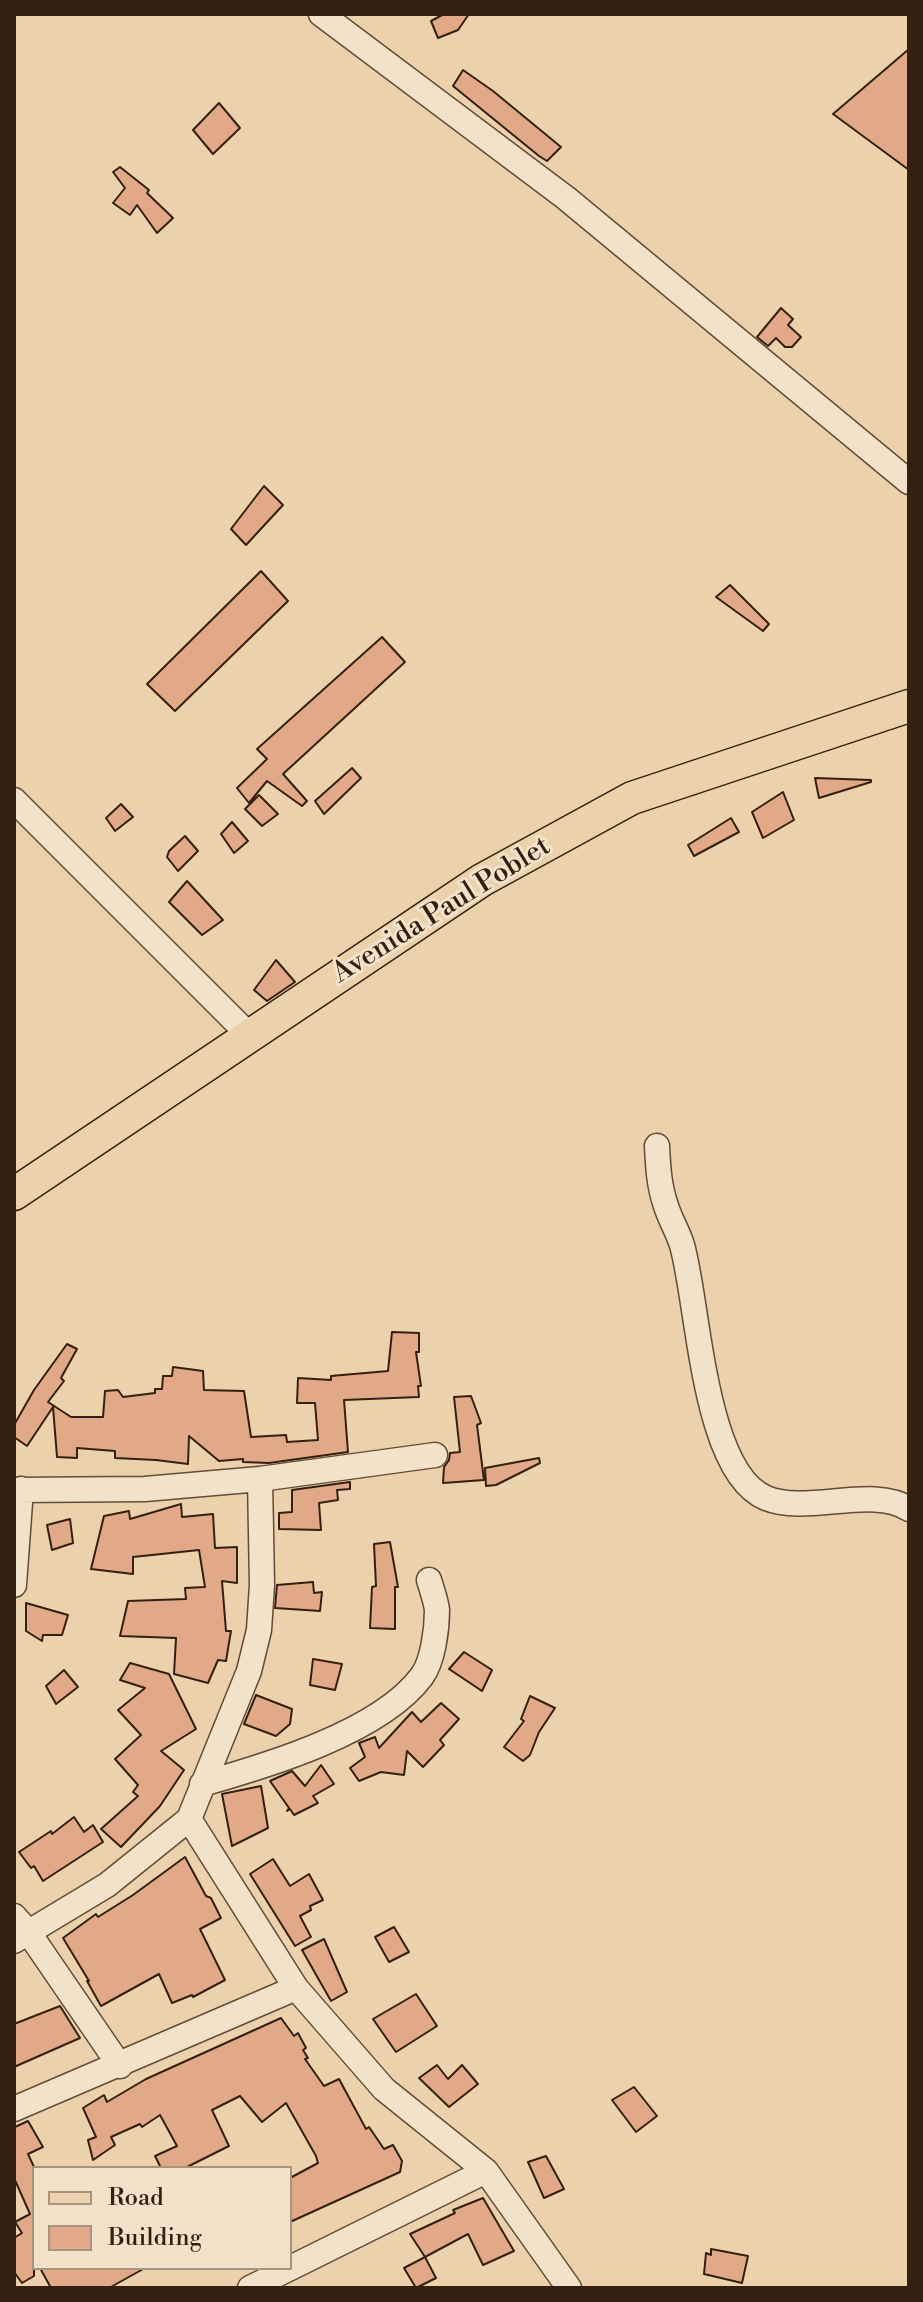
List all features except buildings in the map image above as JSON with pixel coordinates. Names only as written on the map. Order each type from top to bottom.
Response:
[{"type":"main road","name":"Avenida Paul Poblet","points":[[14,1194],[482,880],[632,798],[909,706]]},
{"type":"street","points":[[321,14],[566,198],[909,482]]},
{"type":"street","points":[[14,800],[250,1036]]},
{"type":"street","points":[[657,1146],[659,1184],[681,1244],[715,1423],[736,1472],[763,1497],[790,1504],[886,1500],[909,1509]]},
{"type":"street","points":[[14,1585],[18,1489],[145,1489],[260,1479],[435,1455]]},
{"type":"street","points":[[120,2066],[19,1930],[107,1885],[189,1819],[249,1671],[259,1630],[262,1585],[260,1479]]},
{"type":"street","points":[[202,1784],[277,1761],[357,1727],[403,1697],[424,1674],[434,1639],[437,1608],[429,1580]]},
{"type":"street","points":[[189,1819],[296,1988],[384,2089],[486,2171],[569,2288]]},
{"type":"street","points":[[14,2109],[296,1988]]},
{"type":"street","points":[[292,2267],[486,2171]]},
{"type":"street","points":[[250,2288],[286,2270]]}]
